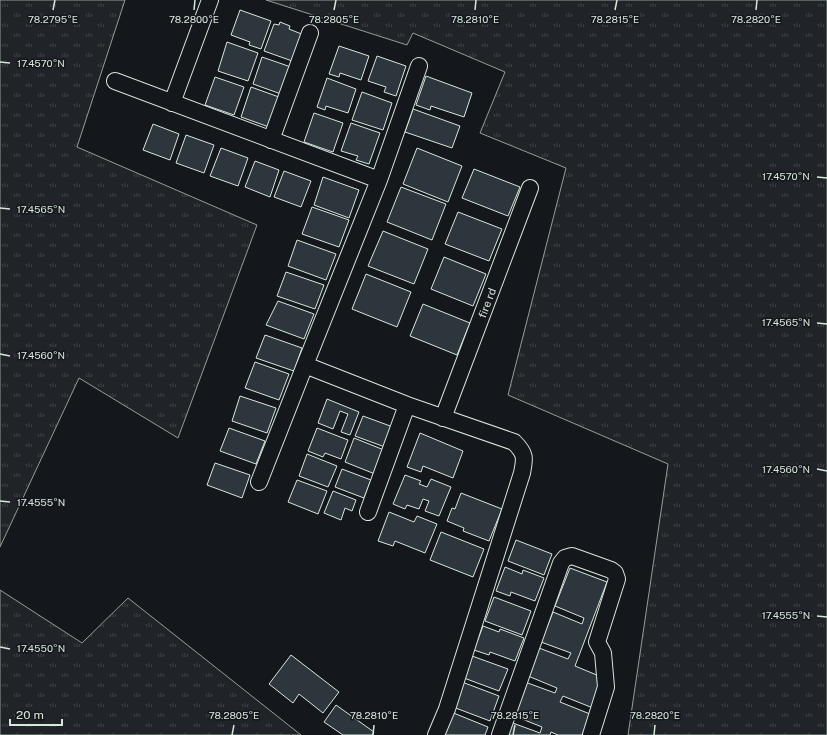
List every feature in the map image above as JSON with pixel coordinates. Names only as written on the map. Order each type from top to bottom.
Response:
[{"type":"street","points":[[172,103],[210,0]]},
{"type":"street","points":[[271,140],[310,33]]},
{"type":"street","points":[[259,482],[380,180],[418,66]]},
{"type":"street","points":[[115,81],[380,180]]},
{"type":"street","name":"fire rd","points":[[443,418],[530,188]]},
{"type":"street","points":[[305,365],[407,405],[514,442],[522,450],[524,460],[522,473],[452,694],[436,735]]},
{"type":"street","points":[[368,512],[407,405]]},
{"type":"street","points":[[500,735],[561,563],[565,558],[572,556],[611,570],[615,573],[617,579],[597,642],[603,653],[606,687],[591,735]]},
{"type":"green space","points":[[0,0],[125,0],[77,147],[257,225],[178,438],[79,378],[0,547]]},
{"type":"green space","points":[[266,0],[827,0],[827,735],[628,735],[668,464],[508,395],[566,168],[480,133],[505,72],[413,33],[407,45]]},
{"type":"green space","points":[[0,590],[82,643],[128,598],[301,735],[0,735]]},
{"type":"building","points":[[240,10],[271,21],[261,49],[249,45],[250,42],[231,35]]},
{"type":"building","points":[[280,22],[290,26],[289,29],[304,35],[295,62],[264,51],[274,24],[279,25]]},
{"type":"building","points":[[227,42],[258,53],[248,81],[218,71]]},
{"type":"building","points":[[339,46],[369,56],[361,80],[340,73],[339,77],[329,74]]},
{"type":"building","points":[[377,56],[406,66],[396,96],[384,92],[386,87],[368,81]]},
{"type":"building","points":[[262,57],[291,67],[281,94],[253,84]]},
{"type":"building","points":[[426,76],[472,93],[464,117],[431,106],[430,110],[416,105]]},
{"type":"building","points":[[215,77],[244,87],[234,115],[205,105]]},
{"type":"building","points":[[327,78],[356,89],[348,113],[326,106],[325,110],[317,107]]},
{"type":"building","points":[[251,87],[279,97],[269,127],[241,117]]},
{"type":"building","points":[[362,92],[392,103],[383,130],[352,120]]},
{"type":"building","points":[[413,109],[460,126],[452,148],[405,132]]},
{"type":"building","points":[[314,113],[343,123],[333,152],[304,142]]},
{"type":"building","points":[[351,123],[380,133],[369,164],[356,160],[358,156],[341,151]]},
{"type":"building","points":[[153,124],[179,134],[170,160],[143,150]]},
{"type":"building","points":[[186,135],[214,145],[204,173],[176,163]]},
{"type":"building","points":[[221,148],[248,158],[238,186],[210,176]]},
{"type":"building","points":[[417,148],[462,166],[448,202],[403,184]]},
{"type":"building","points":[[255,161],[279,170],[270,197],[245,187]]},
{"type":"building","points":[[474,169],[520,187],[508,216],[462,198]]},
{"type":"building","points":[[284,171],[311,181],[301,207],[274,197]]},
{"type":"building","points":[[323,177],[359,190],[349,218],[314,205]]},
{"type":"building","points":[[401,187],[446,204],[432,240],[387,222]]},
{"type":"building","points":[[312,207],[349,220],[339,247],[302,234]]},
{"type":"building","points":[[458,212],[502,229],[489,261],[445,244]]},
{"type":"building","points":[[383,231],[428,249],[414,284],[368,266]]},
{"type":"building","points":[[297,240],[336,254],[326,280],[288,266]]},
{"type":"building","points":[[444,257],[486,274],[473,306],[431,289]]},
{"type":"building","points":[[286,272],[324,285],[315,309],[277,296]]},
{"type":"building","points":[[366,274],[411,292],[397,327],[352,309]]},
{"type":"building","points":[[278,301],[314,314],[304,339],[266,325]]},
{"type":"building","points":[[423,304],[470,323],[457,355],[410,336]]},
{"type":"building","points":[[265,335],[302,348],[294,371],[256,358]]},
{"type":"building","points":[[255,362],[289,374],[279,400],[245,388]]},
{"type":"building","points":[[240,396],[276,408],[267,433],[232,421]]},
{"type":"building","points":[[327,399],[359,412],[350,435],[341,432],[348,414],[340,411],[333,429],[318,423]]},
{"type":"building","points":[[363,416],[393,427],[385,447],[355,436]]},
{"type":"building","points":[[229,428],[265,441],[256,464],[220,451]]},
{"type":"building","points":[[317,428],[348,440],[341,459],[325,453],[323,457],[308,451]]},
{"type":"building","points":[[420,433],[463,451],[453,478],[423,466],[421,472],[407,467]]},
{"type":"building","points":[[354,438],[384,450],[375,474],[345,462]]},
{"type":"building","points":[[307,454],[337,466],[328,487],[299,476]]},
{"type":"building","points":[[215,463],[250,475],[242,498],[207,485]]},
{"type":"building","points":[[342,469],[371,480],[364,498],[335,487]]},
{"type":"building","points":[[405,475],[421,481],[419,484],[427,487],[431,479],[451,487],[439,516],[425,511],[429,501],[423,499],[419,509],[407,505],[405,509],[393,504]]},
{"type":"building","points":[[297,480],[327,491],[318,514],[288,502]]},
{"type":"building","points":[[333,491],[356,500],[352,511],[345,508],[341,520],[324,513]]},
{"type":"building","points":[[461,493],[502,509],[489,541],[463,531],[464,528],[447,521],[452,508],[455,509]]},
{"type":"building","points":[[389,512],[414,522],[417,516],[437,524],[425,553],[395,541],[393,546],[378,541]]},
{"type":"building","points":[[441,532],[484,549],[473,577],[430,560]]},
{"type":"building","points":[[516,540],[552,554],[544,575],[508,561]]},
{"type":"building","points":[[505,567],[522,574],[523,570],[544,578],[535,601],[511,592],[510,596],[496,591]]},
{"type":"building","points":[[570,568],[607,582],[575,666],[604,678],[593,708],[563,696],[560,702],[590,714],[582,735],[558,735],[551,732],[550,735],[504,735],[510,722],[540,733],[542,727],[512,715],[525,682],[555,693],[557,688],[528,676],[539,648],[568,659],[571,653],[541,642],[553,612],[582,624],[584,618],[555,606]]},
{"type":"building","points":[[494,597],[531,611],[522,635],[485,621]]},
{"type":"building","points":[[483,626],[499,632],[500,629],[524,638],[515,661],[490,652],[489,655],[474,650]]},
{"type":"building","points":[[291,655],[339,692],[323,713],[299,694],[293,703],[269,684]]},
{"type":"building","points":[[472,656],[508,669],[499,691],[464,678]]},
{"type":"building","points":[[462,682],[499,696],[490,721],[453,707]]},
{"type":"building","points":[[336,705],[374,732],[372,735],[343,735],[324,722]]},
{"type":"building","points":[[451,712],[488,727],[485,735],[442,735]]}]
